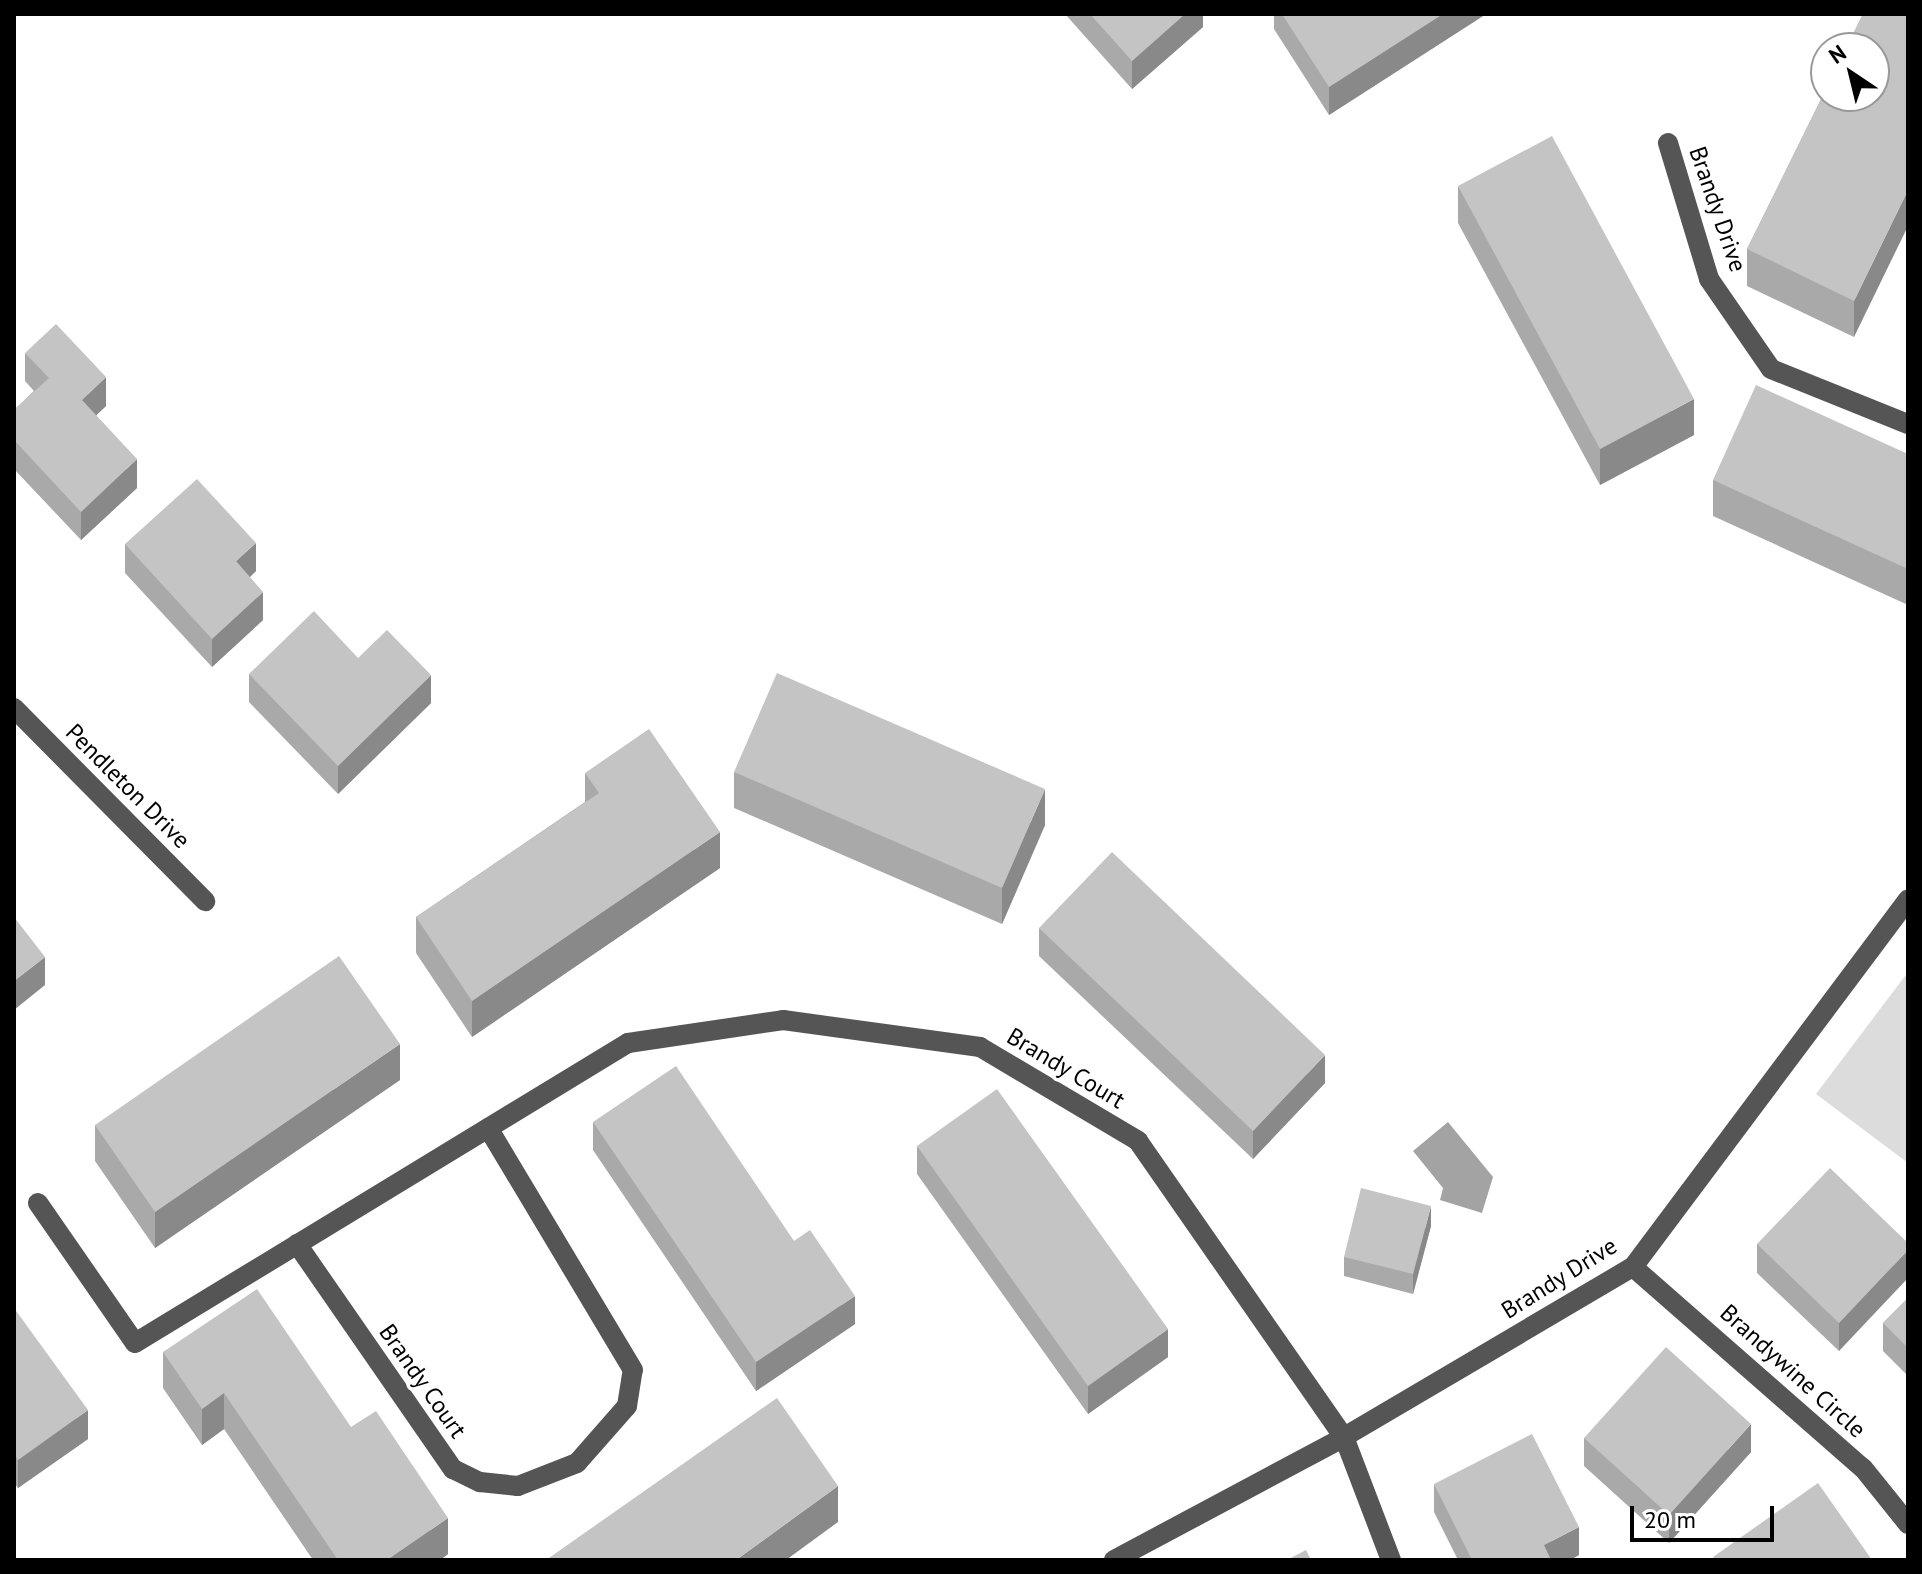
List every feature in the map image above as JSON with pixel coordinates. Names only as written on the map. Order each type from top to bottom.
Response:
[{"type":"street","name":"Brandy Drive","points":[[1668,143],[1709,279],[1771,369],[1908,424]]},
{"type":"street","name":"Pendleton Drive","points":[[14,708],[205,901]]},
{"type":"street","name":"Brandy Drive","points":[[1114,1560],[1344,1437],[1633,1267],[1908,899]]},
{"type":"street","name":"Brandy Court","points":[[38,1203],[135,1343],[628,1043],[783,1020],[980,1047],[1138,1141],[1344,1437]]},
{"type":"street","name":"Brandy Court","points":[[297,1244],[453,1469],[480,1482],[518,1486],[577,1463],[627,1406],[633,1370],[488,1128]]},
{"type":"street","name":"Brandywine Circle","points":[[1633,1267],[1863,1468],[1908,1524]]},
{"type":"street","points":[[1344,1437],[1391,1560]]},
{"type":"shaded area","points":[[1908,972],[1908,1163],[1816,1094]]},
{"type":"shaded area","points":[[1448,1122],[1493,1177],[1482,1213],[1440,1200],[1443,1188],[1413,1151]]},
{"type":"building","points":[[1090,14],[1185,14],[1132,61]]},
{"type":"building","points":[[1282,14],[1443,14],[1329,87]]},
{"type":"building","points":[[1863,14],[1908,14],[1908,190],[1854,301],[1747,249],[1815,112],[1890,112],[1890,32],[1854,32]]},
{"type":"building","points":[[1552,136],[1694,399],[1600,449],[1458,186]]},
{"type":"building","points":[[56,324],[106,377],[82,400],[137,459],[81,512],[14,440],[14,410],[49,378],[25,353]]},
{"type":"building","points":[[1756,385],[1908,454],[1908,569],[1713,480]]},
{"type":"building","points":[[197,479],[256,543],[236,561],[263,592],[212,639],[125,544]]},
{"type":"building","points":[[314,611],[358,658],[387,630],[431,675],[338,766],[249,674]]},
{"type":"building","points":[[777,673],[1045,789],[1002,888],[734,772]]},
{"type":"building","points":[[649,729],[720,832],[472,1001],[416,917],[599,793],[585,773]]},
{"type":"building","points":[[1112,852],[1325,1055],[1253,1131],[1039,928]]},
{"type":"building","points":[[14,917],[45,957],[14,981]]},
{"type":"building","points":[[339,956],[400,1044],[155,1212],[95,1125]]},
{"type":"building","points":[[676,1066],[794,1241],[810,1230],[855,1296],[756,1362],[593,1122]]},
{"type":"building","points":[[997,1089],[1168,1329],[1088,1386],[917,1146]]},
{"type":"building","points":[[1830,1168],[1908,1243],[1908,1250],[1839,1323],[1757,1244]]},
{"type":"building","points":[[1361,1188],[1431,1206],[1413,1274],[1344,1257]]},
{"type":"building","points":[[257,1289],[351,1427],[376,1411],[448,1518],[387,1560],[338,1560],[224,1393],[202,1409],[163,1352]]},
{"type":"building","points":[[1908,1298],[1908,1348],[1883,1323]]},
{"type":"building","points":[[14,1308],[88,1410],[18,1460],[14,1454]]},
{"type":"building","points":[[1666,1347],[1751,1424],[1669,1515],[1584,1438]]},
{"type":"building","points":[[777,1398],[838,1486],[736,1560],[546,1560]]},
{"type":"building","points":[[1532,1434],[1579,1527],[1544,1545],[1551,1560],[1472,1560],[1434,1484]]},
{"type":"building","points":[[1818,1483],[1872,1560],[1715,1560],[1713,1557]]},
{"type":"building","points":[[1306,1550],[1311,1560],[1287,1560]]}]
